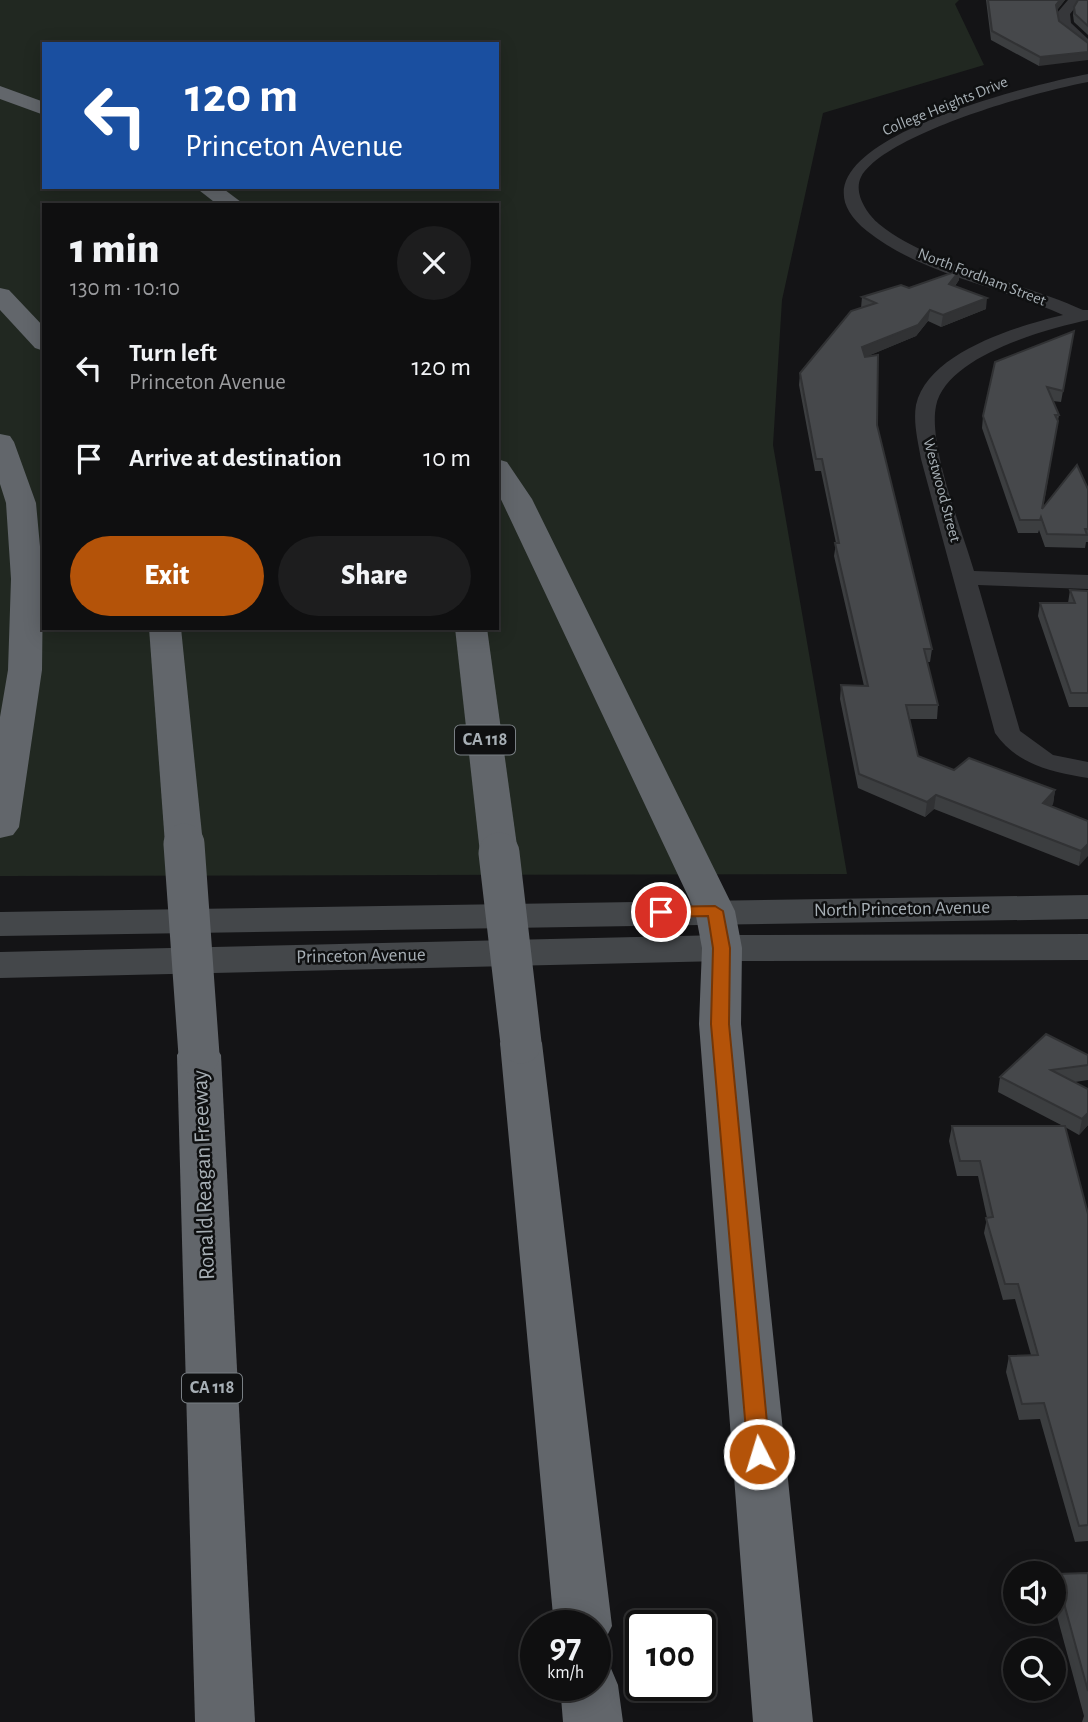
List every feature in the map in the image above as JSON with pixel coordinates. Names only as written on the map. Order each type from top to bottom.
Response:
[{"type":"highway","points":[[0,92],[42,108]]},
{"type":"highway","points":[[189,189],[208,203]]},
{"type":"highway","points":[[209,189],[231,203]]},
{"type":"highway","points":[[0,295],[42,341]]},
{"type":"highway","points":[[0,442],[21,503],[27,579],[25,670],[0,827]]},
{"type":"highway","points":[[499,471],[517,499],[718,930],[720,1024],[783,1722]]},
{"type":"highway","name":"Ronald Reagan Freeway","points":[[165,630],[199,1055],[225,1722]]},
{"type":"highway","name":"CA 118","points":[[471,630],[521,1043],[581,1610]]},
{"type":"highway","points":[[591,1701],[593,1722]]},
{"type":"street","points":[[1075,0],[1063,13],[1065,24],[1088,46]]},
{"type":"street","name":"College Heights Drive","points":[[856,205],[850,190],[853,176],[880,151],[985,106],[1054,84],[1088,78]]},
{"type":"street","name":"North Fordham Street","points":[[856,205],[873,228],[914,251],[1084,316]]},
{"type":"street","name":"Westwood Street","points":[[1084,316],[1007,338],[958,366],[938,382],[928,400],[925,423],[931,459],[1008,733],[1027,754],[1059,765],[1088,770]]},
{"type":"street","points":[[966,578],[1088,582]]},
{"type":"street","name":"North Princeton Avenue","points":[[718,930],[1088,907]]},
{"type":"street","name":"Princeton Avenue","points":[[0,925],[718,930]]},
{"type":"street","name":"North Princeton Avenue","points":[[718,930],[1088,947]]},
{"type":"street","name":"Princeton Avenue","points":[[0,965],[718,930]]},
{"type":"shaded area","points":[[0,0],[959,0],[955,4],[984,65],[823,113],[782,300],[773,445],[847,874],[0,876]]},
{"type":"building","points":[[988,0],[1060,0],[1056,5],[1059,21],[1088,43],[1088,52],[1040,57],[992,31]]},
{"type":"building","points":[[1078,0],[1088,0],[1088,26],[1075,14],[1074,7]]},
{"type":"building","points":[[960,270],[949,284],[987,298],[943,315],[930,310],[918,325],[862,347],[865,357],[878,355],[877,425],[932,649],[924,649],[938,705],[906,705],[918,756],[954,770],[969,758],[1055,790],[1043,803],[1088,821],[1088,844],[1081,851],[936,795],[927,802],[859,774],[841,685],[868,686],[835,543],[839,543],[822,459],[816,459],[800,373],[851,311],[876,303],[862,297],[901,285],[909,288]]},
{"type":"building","points":[[1074,331],[1063,391],[1047,387],[1059,415],[1055,415],[1058,421],[1042,509],[1077,465],[1088,489],[1088,529],[1085,529],[1087,535],[1047,534],[1041,517],[1040,520],[1020,520],[983,416],[995,362]]},
{"type":"building","points":[[1070,590],[1088,591],[1088,693],[1071,693],[1040,603],[1075,603]]},
{"type":"building","points":[[1046,1034],[1088,1055],[1088,1065],[1051,1070],[1088,1089],[1088,1113],[1082,1119],[1000,1077]]},
{"type":"building","points":[[952,1126],[1065,1126],[1088,1214],[1088,1525],[1079,1526],[1044,1403],[1022,1404],[1009,1356],[1038,1355],[1018,1284],[1005,1284],[986,1218],[993,1217],[980,1161],[960,1161]]},
{"type":"building","points":[[1088,1573],[1088,1691],[1066,1611],[1066,1574]]},
{"type":"route","points":[[661,912],[715,911],[719,930],[722,948],[720,1024],[759,1454]]}]
